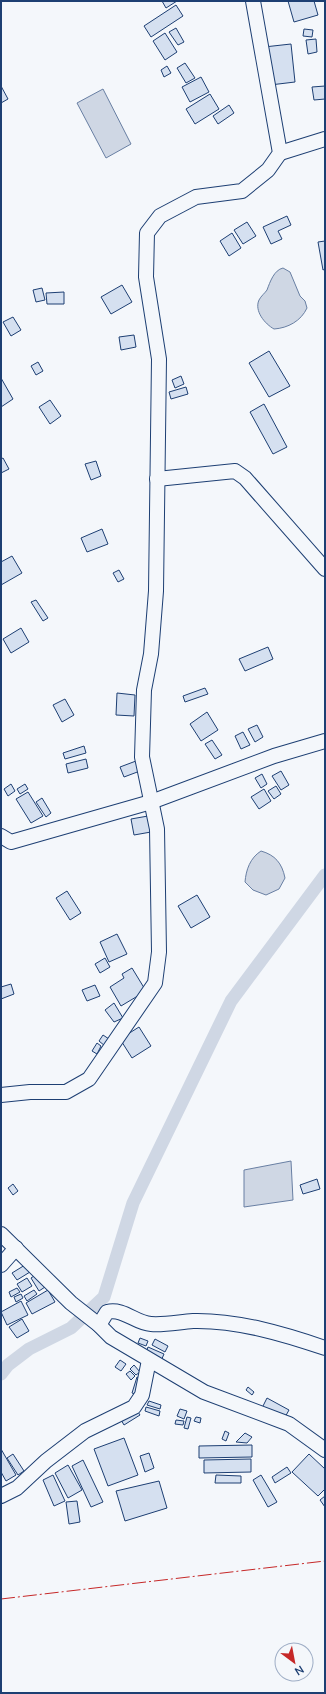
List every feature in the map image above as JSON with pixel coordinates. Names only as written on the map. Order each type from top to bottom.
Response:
[{"type":"street","points":[[254,1],[280,154]]},
{"type":"street","points":[[1,1095],[30,1092],[66,1092],[89,1079],[155,983],[159,952],[157,829],[142,757],[144,690],[151,654],[156,591],[159,358],[146,277],[147,232],[160,216],[196,197],[242,190],[268,170],[280,154],[325,139]]},
{"type":"street","points":[[157,479],[235,472],[245,478],[325,569]]},
{"type":"street","points":[[1,836],[11,842],[151,802],[274,756],[325,741]]},
{"type":"street","points":[[1,1234],[71,1303],[99,1325],[110,1337],[204,1392],[289,1424],[325,1450]]},
{"type":"street","points":[[1,1265],[16,1248]]},
{"type":"street","points":[[99,1325],[107,1312],[119,1311],[151,1324],[194,1321],[249,1327],[302,1340],[325,1348]]},
{"type":"street","points":[[1,1496],[17,1488],[46,1462],[85,1431],[134,1407],[142,1395],[149,1360]]},
{"type":"shaded area","points":[[103,89],[131,144],[106,158],[77,103]]},
{"type":"shaded area","points":[[283,268],[290,272],[300,296],[305,301],[307,308],[301,317],[294,323],[274,329],[261,317],[258,304],[277,271]]},
{"type":"shaded area","points":[[261,851],[277,860],[282,868],[285,878],[279,889],[266,895],[253,890],[245,882],[249,865],[254,857]]},
{"type":"shaded area","points":[[291,1161],[293,1200],[244,1207],[244,1170]]},
{"type":"building","points":[[162,1],[177,1],[166,8]]},
{"type":"building","points":[[288,1],[314,1],[318,15],[294,22]]},
{"type":"building","points":[[176,5],[183,16],[151,37],[144,26]]},
{"type":"building","points":[[176,28],[184,42],[178,45],[169,32]]},
{"type":"building","points":[[304,29],[313,30],[312,37],[303,36]]},
{"type":"building","points":[[165,33],[177,52],[165,60],[153,41]]},
{"type":"building","points":[[316,39],[317,52],[308,54],[306,40]]},
{"type":"building","points":[[291,44],[295,82],[270,85],[264,47]]},
{"type":"building","points":[[185,63],[195,78],[186,83],[177,68]]},
{"type":"building","points":[[167,66],[171,73],[164,77],[161,70]]},
{"type":"building","points":[[201,77],[209,92],[190,102],[182,87]]},
{"type":"building","points":[[1,86],[8,99],[1,103]]},
{"type":"building","points":[[325,86],[325,99],[314,100],[312,87]]},
{"type":"building","points":[[210,94],[219,109],[195,124],[186,109]]},
{"type":"building","points":[[229,105],[234,113],[218,124],[213,116]]},
{"type":"building","points":[[287,216],[291,225],[278,231],[282,239],[271,244],[263,227]]},
{"type":"building","points":[[247,222],[256,236],[243,244],[234,230]]},
{"type":"building","points":[[232,233],[241,248],[229,256],[220,241]]},
{"type":"building","points":[[325,241],[325,269],[323,270],[318,242]]},
{"type":"building","points":[[122,285],[132,302],[111,314],[101,297]]},
{"type":"building","points":[[42,288],[45,300],[36,302],[33,290]]},
{"type":"building","points":[[64,292],[64,304],[47,304],[46,293]]},
{"type":"building","points":[[13,317],[21,330],[11,336],[3,322]]},
{"type":"building","points":[[134,335],[136,347],[121,350],[119,337]]},
{"type":"building","points":[[269,351],[290,386],[269,397],[249,363]]},
{"type":"building","points":[[38,362],[43,371],[36,375],[31,366]]},
{"type":"building","points":[[181,376],[184,384],[175,388],[172,380]]},
{"type":"building","points":[[1,378],[13,399],[1,407]]},
{"type":"building","points":[[186,387],[188,394],[171,399],[169,392]]},
{"type":"building","points":[[50,400],[61,416],[50,424],[39,407]]},
{"type":"building","points":[[264,404],[287,447],[273,454],[250,412]]},
{"type":"building","points":[[3,458],[9,469],[1,473],[1,459]]},
{"type":"building","points":[[96,461],[101,476],[91,480],[85,464]]},
{"type":"building","points":[[102,529],[108,544],[87,552],[81,538]]},
{"type":"building","points":[[12,556],[22,573],[1,585],[1,562]]},
{"type":"building","points":[[119,570],[124,579],[118,582],[113,573]]},
{"type":"building","points":[[36,600],[48,618],[43,621],[31,602]]},
{"type":"building","points":[[21,628],[29,642],[11,653],[3,639]]},
{"type":"building","points":[[268,647],[273,659],[245,671],[239,659]]},
{"type":"building","points":[[205,688],[208,694],[185,702],[183,696]]},
{"type":"building","points":[[117,693],[135,695],[134,716],[116,715]]},
{"type":"building","points":[[65,699],[74,715],[62,722],[53,705]]},
{"type":"building","points":[[207,712],[218,730],[201,741],[190,724]]},
{"type":"building","points":[[257,725],[263,737],[255,742],[248,729]]},
{"type":"building","points":[[243,732],[250,745],[241,749],[235,736]]},
{"type":"building","points":[[212,740],[222,755],[215,759],[205,744]]},
{"type":"building","points":[[84,746],[86,753],[65,759],[63,753]]},
{"type":"building","points":[[86,759],[88,768],[68,773],[66,764]]},
{"type":"building","points":[[136,761],[140,771],[124,777],[120,767]]},
{"type":"building","points":[[281,771],[289,785],[281,790],[272,776]]},
{"type":"building","points":[[262,774],[267,784],[261,788],[255,778]]},
{"type":"building","points":[[11,784],[15,791],[8,796],[4,789]]},
{"type":"building","points":[[25,784],[28,789],[20,794],[17,789]]},
{"type":"building","points":[[276,786],[281,794],[274,799],[268,791]]},
{"type":"building","points":[[264,789],[271,801],[259,809],[251,797]]},
{"type":"building","points":[[28,792],[43,816],[31,823],[16,799]]},
{"type":"building","points":[[42,798],[51,813],[46,817],[36,802]]},
{"type":"building","points":[[148,816],[151,832],[134,835],[131,819]]},
{"type":"building","points":[[67,891],[81,913],[70,920],[56,898]]},
{"type":"building","points":[[197,895],[210,917],[191,928],[178,906]]},
{"type":"building","points":[[117,934],[127,954],[109,962],[100,942]]},
{"type":"building","points":[[105,958],[110,967],[100,973],[95,964]]},
{"type":"building","points":[[132,968],[146,991],[121,1006],[110,987],[124,978],[122,974]]},
{"type":"building","points":[[11,984],[14,994],[1,999],[1,987]]},
{"type":"building","points":[[95,985],[100,996],[87,1001],[82,990]]},
{"type":"building","points":[[114,1003],[123,1018],[114,1022],[105,1010]]},
{"type":"building","points":[[139,1027],[151,1046],[132,1058],[120,1039]]},
{"type":"building","points":[[103,1035],[109,1039],[105,1046],[99,1041]]},
{"type":"building","points":[[97,1043],[101,1046],[97,1054],[92,1051]]},
{"type":"building","points":[[317,1179],[320,1189],[303,1194],[300,1185]]},
{"type":"building","points":[[13,1184],[18,1191],[13,1195],[8,1188]]},
{"type":"building","points":[[25,1265],[30,1272],[17,1280],[12,1273]]},
{"type":"building","points":[[37,1274],[45,1287],[39,1291],[31,1278]]},
{"type":"building","points":[[27,1278],[32,1286],[22,1292],[17,1284]]},
{"type":"building","points":[[17,1288],[20,1292],[11,1297],[9,1292]]},
{"type":"building","points":[[34,1290],[37,1294],[27,1301],[24,1296]]},
{"type":"building","points":[[48,1290],[55,1302],[32,1314],[26,1303]]},
{"type":"building","points":[[21,1294],[23,1298],[16,1302],[14,1297]]},
{"type":"building","points":[[21,1301],[28,1315],[7,1325],[1,1312]]},
{"type":"building","points":[[22,1319],[29,1331],[17,1338],[9,1327]]},
{"type":"building","points":[[140,1338],[148,1341],[146,1346],[138,1343]]},
{"type":"building","points":[[155,1339],[168,1346],[165,1352],[152,1345]]},
{"type":"building","points":[[148,1347],[164,1354],[161,1361],[145,1355]]},
{"type":"building","points":[[120,1360],[126,1364],[121,1371],[115,1367]]},
{"type":"building","points":[[134,1365],[140,1372],[136,1375],[130,1369]]},
{"type":"building","points":[[130,1371],[135,1376],[131,1380],[126,1374]]},
{"type":"building","points":[[137,1377],[142,1379],[137,1395],[132,1393]]},
{"type":"building","points":[[248,1387],[254,1392],[252,1395],[246,1390]]},
{"type":"building","points":[[267,1398],[289,1410],[284,1419],[262,1408]]},
{"type":"building","points":[[149,1401],[161,1405],[160,1409],[147,1405]]},
{"type":"building","points":[[146,1407],[160,1411],[159,1416],[145,1411]]},
{"type":"building","points":[[136,1409],[140,1415],[124,1425],[120,1418]]},
{"type":"building","points":[[180,1409],[187,1411],[184,1419],[177,1416]]},
{"type":"building","points":[[187,1417],[191,1418],[188,1429],[184,1428]]},
{"type":"building","points":[[196,1417],[201,1418],[200,1423],[194,1421]]},
{"type":"building","points":[[176,1420],[184,1421],[183,1425],[175,1424]]},
{"type":"building","points":[[225,1431],[229,1433],[226,1441],[222,1439]]},
{"type":"building","points":[[245,1433],[252,1437],[247,1443],[236,1442]]},
{"type":"building","points":[[124,1438],[138,1475],[108,1486],[94,1449]]},
{"type":"building","points":[[252,1445],[252,1457],[199,1458],[199,1446]]},
{"type":"building","points":[[1,1449],[16,1475],[6,1481],[1,1472]]},
{"type":"building","points":[[149,1453],[154,1468],[145,1472],[140,1456]]},
{"type":"building","points":[[13,1454],[24,1471],[18,1475],[7,1458]]},
{"type":"building","points":[[309,1454],[325,1469],[325,1489],[318,1496],[292,1472]]},
{"type":"building","points":[[251,1459],[251,1472],[204,1473],[204,1460]]},
{"type":"building","points":[[83,1460],[103,1502],[91,1507],[72,1466]]},
{"type":"building","points":[[68,1465],[82,1490],[68,1498],[55,1473]]},
{"type":"building","points":[[287,1467],[291,1473],[275,1483],[272,1477]]},
{"type":"building","points":[[53,1475],[65,1501],[54,1506],[43,1480]]},
{"type":"building","points":[[216,1475],[241,1476],[241,1483],[215,1483]]},
{"type":"building","points":[[261,1475],[277,1502],[268,1507],[253,1480]]},
{"type":"building","points":[[159,1481],[167,1508],[125,1521],[116,1491]]},
{"type":"building","points":[[325,1496],[325,1507],[320,1500]]},
{"type":"building","points":[[77,1501],[80,1522],[69,1524],[66,1502]]},
{"type":"waterway","points":[[1,1374],[8,1365],[29,1349],[71,1328],[104,1297],[133,1203],[231,1001],[325,875]]},
{"type":"power","points":[[1,1599],[325,1561]]}]
